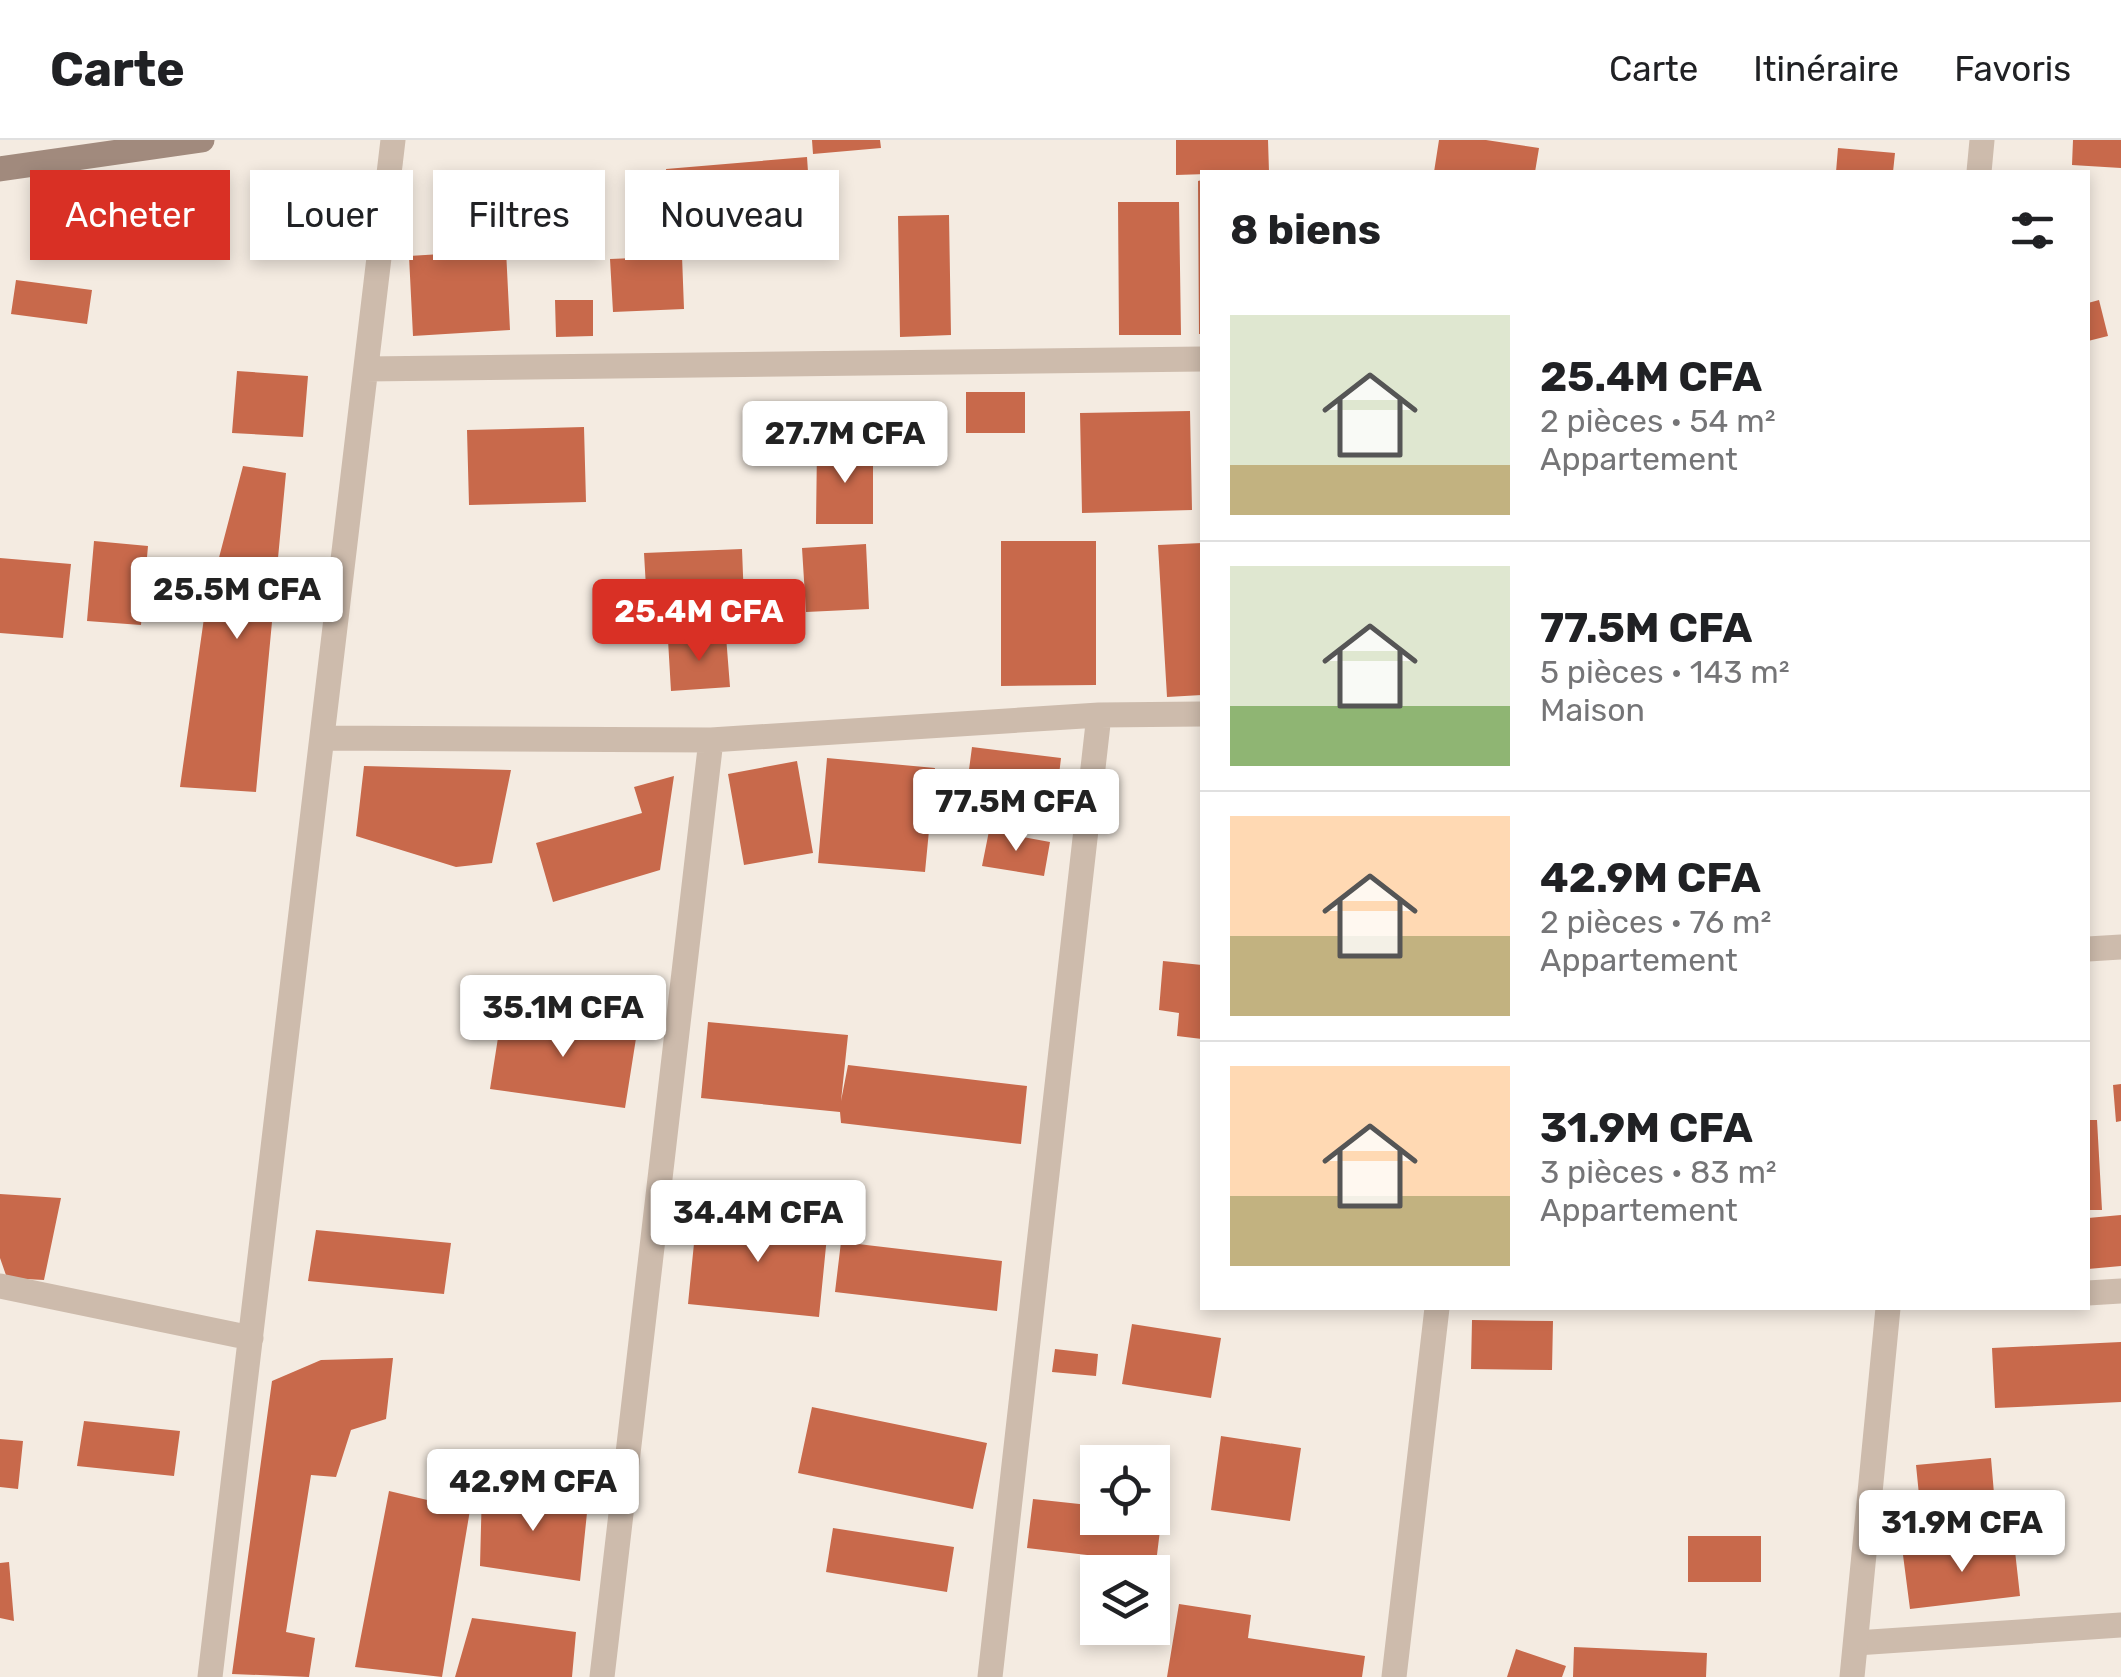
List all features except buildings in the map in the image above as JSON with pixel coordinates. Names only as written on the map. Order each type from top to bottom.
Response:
[{"type":"main road","points":[[0,169],[202,140]]},
{"type":"street","points":[[210,1677],[394,140]]},
{"type":"street","points":[[1980,170],[1982,140]]},
{"type":"street","points":[[366,369],[1200,359]]},
{"type":"street","points":[[322,738],[710,740],[1099,715],[1200,714]]},
{"type":"street","points":[[990,1677],[1099,715]]},
{"type":"street","points":[[602,1677],[710,740]]},
{"type":"street","points":[[2090,949],[2121,948]]},
{"type":"street","points":[[0,1286],[251,1338]]},
{"type":"street","points":[[2090,1293],[2121,1291]]},
{"type":"street","points":[[1394,1677],[1437,1310]]},
{"type":"street","points":[[1852,1677],[1888,1310]]},
{"type":"street","points":[[1856,1643],[2121,1625]]}]
